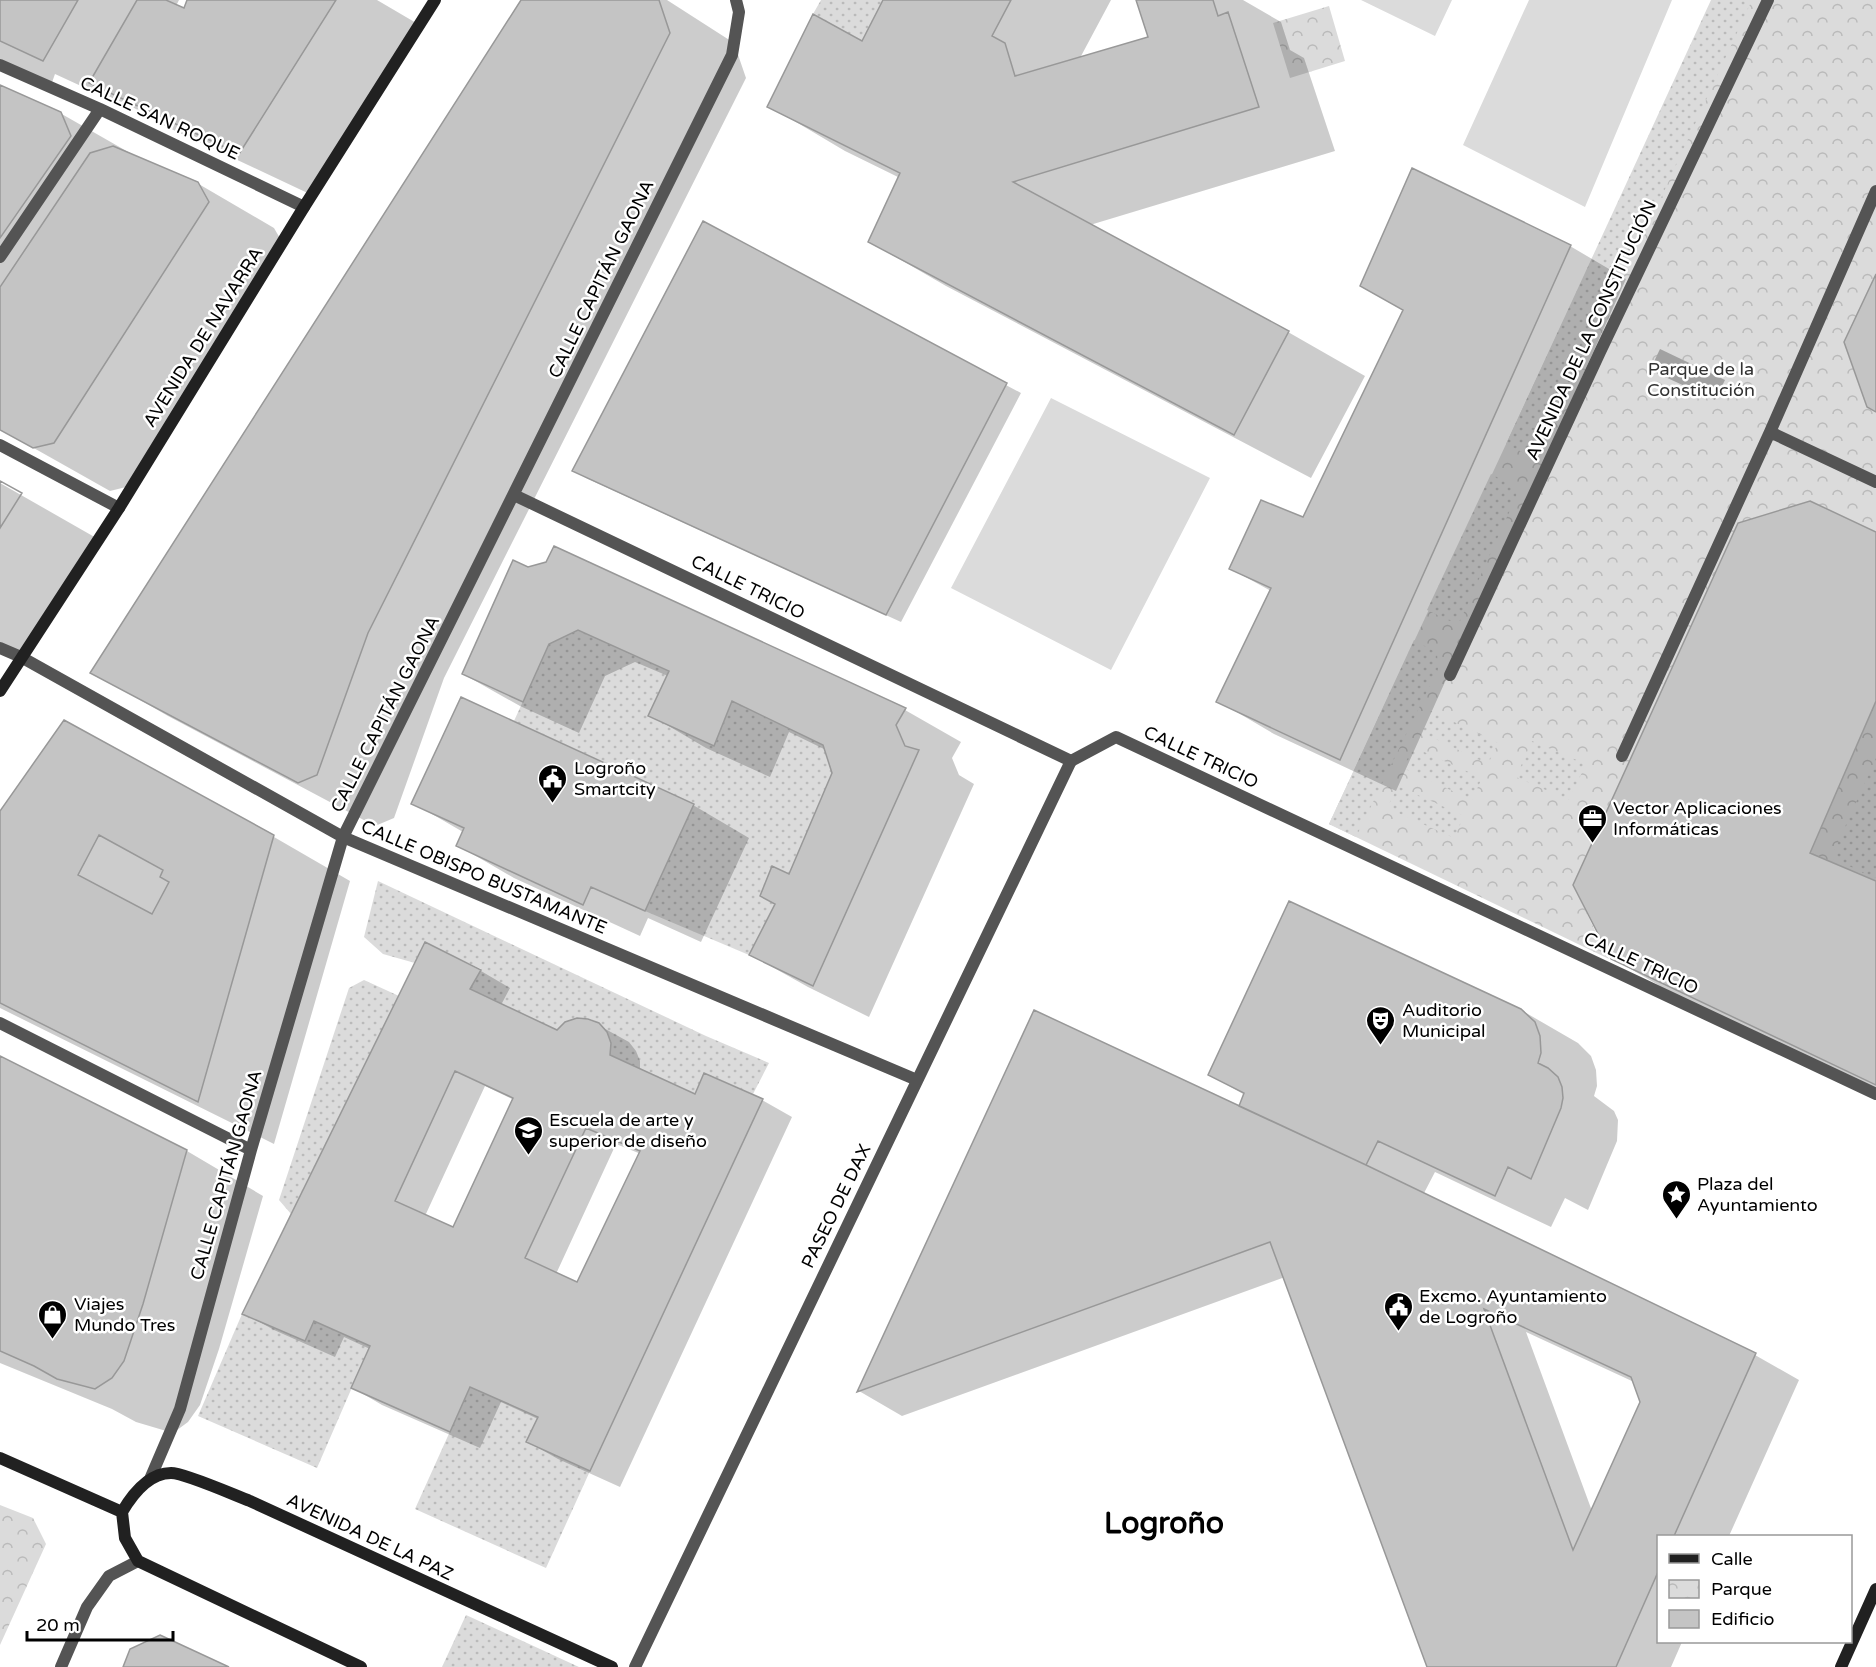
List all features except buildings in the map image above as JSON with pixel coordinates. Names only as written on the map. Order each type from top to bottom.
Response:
[{"type":"main road","name":"AVENIDA DE NAVARRA","points":[[0,691],[119,508],[304,207],[435,0]]},
{"type":"main road","points":[[0,1458],[122,1512]]},
{"type":"main road","name":"AVENIDA DE LA PAZ","points":[[150,1479],[171,1473],[250,1501],[612,1667]]},
{"type":"main road","points":[[150,1479],[133,1495],[122,1512],[125,1538],[138,1561],[361,1667]]},
{"type":"main road","points":[[1852,1641],[1876,1588]]},
{"type":"main road","points":[[1840,1667],[1851,1643]]},
{"type":"street","name":"CALLE CAPITÁN GAONA","points":[[150,1479],[180,1409],[251,1150],[343,837],[732,55],[739,12],[736,0]]},
{"type":"street","name":"AVENIDA DE LA CONSTITUCIÓN","points":[[1450,675],[1768,0]]},
{"type":"street","name":"CALLE SAN ROQUE","points":[[0,65],[100,109],[304,207]]},
{"type":"street","points":[[0,257],[100,109]]},
{"type":"street","points":[[1622,756],[1770,432],[1876,191]]},
{"type":"street","points":[[1770,432],[1876,482]]},
{"type":"street","points":[[0,445],[119,508]]},
{"type":"street","name":"CALLE TRICIO","points":[[514,495],[1071,761],[1116,737],[1876,1094]]},
{"type":"street","name":"CALLE OBISPO BUSTAMANTE","points":[[0,648],[21,657],[343,837],[917,1080]]},
{"type":"street","name":"PASEO DE DAX","points":[[635,1667],[1071,761]]},
{"type":"street","points":[[0,1023],[251,1150]]},
{"type":"street","points":[[61,1667],[87,1607],[109,1576],[138,1561]]},
{"type":"green space","points":[[821,0],[883,0],[862,41],[813,14]]},
{"type":"green space","points":[[1361,0],[1452,0],[1435,36]]},
{"type":"green space","points":[[1529,0],[1672,0],[1585,207],[1463,145]]},
{"type":"green space","points":[[1711,0],[1752,0],[1643,237],[1538,452],[1532,457],[1506,444]]},
{"type":"green space","name":"Parque de la Constitución","points":[[1713,0],[1876,0],[1876,274],[1844,342],[1867,407],[1876,412],[1876,532],[1810,501],[1738,523],[1573,885],[1609,959],[1329,824]]},
{"type":"green space","points":[[1329,6],[1345,61],[1290,78],[1273,23]]},
{"type":"green space","points":[[1051,398],[1210,478],[1111,670],[951,588]]},
{"type":"green space","points":[[1491,474],[1517,488],[1516,497],[1460,621],[1450,621],[1427,610]]},
{"type":"green space","points":[[578,630],[669,671],[648,716],[714,746],[732,701],[823,745],[832,773],[789,874],[760,896],[775,904],[749,955],[645,911],[694,804],[514,721],[549,644]]},
{"type":"green space","points":[[1414,640],[1437,653],[1438,669],[1356,837],[1329,824]]},
{"type":"green space","points":[[1876,701],[1876,881],[1810,853]]},
{"type":"green space","points":[[1431,711],[1498,743],[1488,764],[1421,732]]},
{"type":"green space","points":[[1532,741],[1586,764],[1569,800],[1516,777]]},
{"type":"green space","points":[[1413,747],[1482,778],[1472,800],[1403,768]]},
{"type":"green space","points":[[1876,758],[1876,878],[1831,858]]},
{"type":"green space","points":[[1398,786],[1464,816],[1454,838],[1387,808]]},
{"type":"green space","points":[[378,881],[706,1036],[769,1063],[753,1094],[704,1073],[695,1094],[610,1055],[606,1033],[594,1020],[576,1019],[557,1030],[470,989],[481,969],[425,943],[415,963],[383,954],[364,937]]},
{"type":"green space","points":[[364,980],[399,996],[291,1214],[279,1200],[349,988]]},
{"type":"green space","points":[[242,1314],[305,1341],[314,1321],[370,1346],[317,1468],[198,1416]]},
{"type":"green space","points":[[470,1387],[538,1417],[527,1442],[590,1471],[546,1568],[415,1509]]},
{"type":"green space","points":[[0,1505],[33,1518],[46,1544],[0,1645]]},
{"type":"green space","points":[[466,1615],[579,1667],[442,1667]]},
{"type":"shaded area","points":[[1660,349],[1725,380],[1715,400],[1650,370]]},
{"type":"place","name":"Logroño Smartcity","points":[[553,804]]},
{"type":"place","name":"Vector Aplicaciones Informáticas","points":[[1592,844]]},
{"type":"place","name":"Auditorio Municipal","points":[[1381,1046]]},
{"type":"place","name":"Escuela de arte y superior de diseño","points":[[528,1156]]},
{"type":"place","name":"Plaza del Ayuntamiento","points":[[1676,1220]]},
{"type":"place","name":"Excmo. Ayuntamiento de Logroño","points":[[1398,1332]]},
{"type":"place","name":"Viajes Mundo Tres","points":[[53,1340]]},
{"type":"district","name":"Logroño","points":[[1164,1523]]}]
